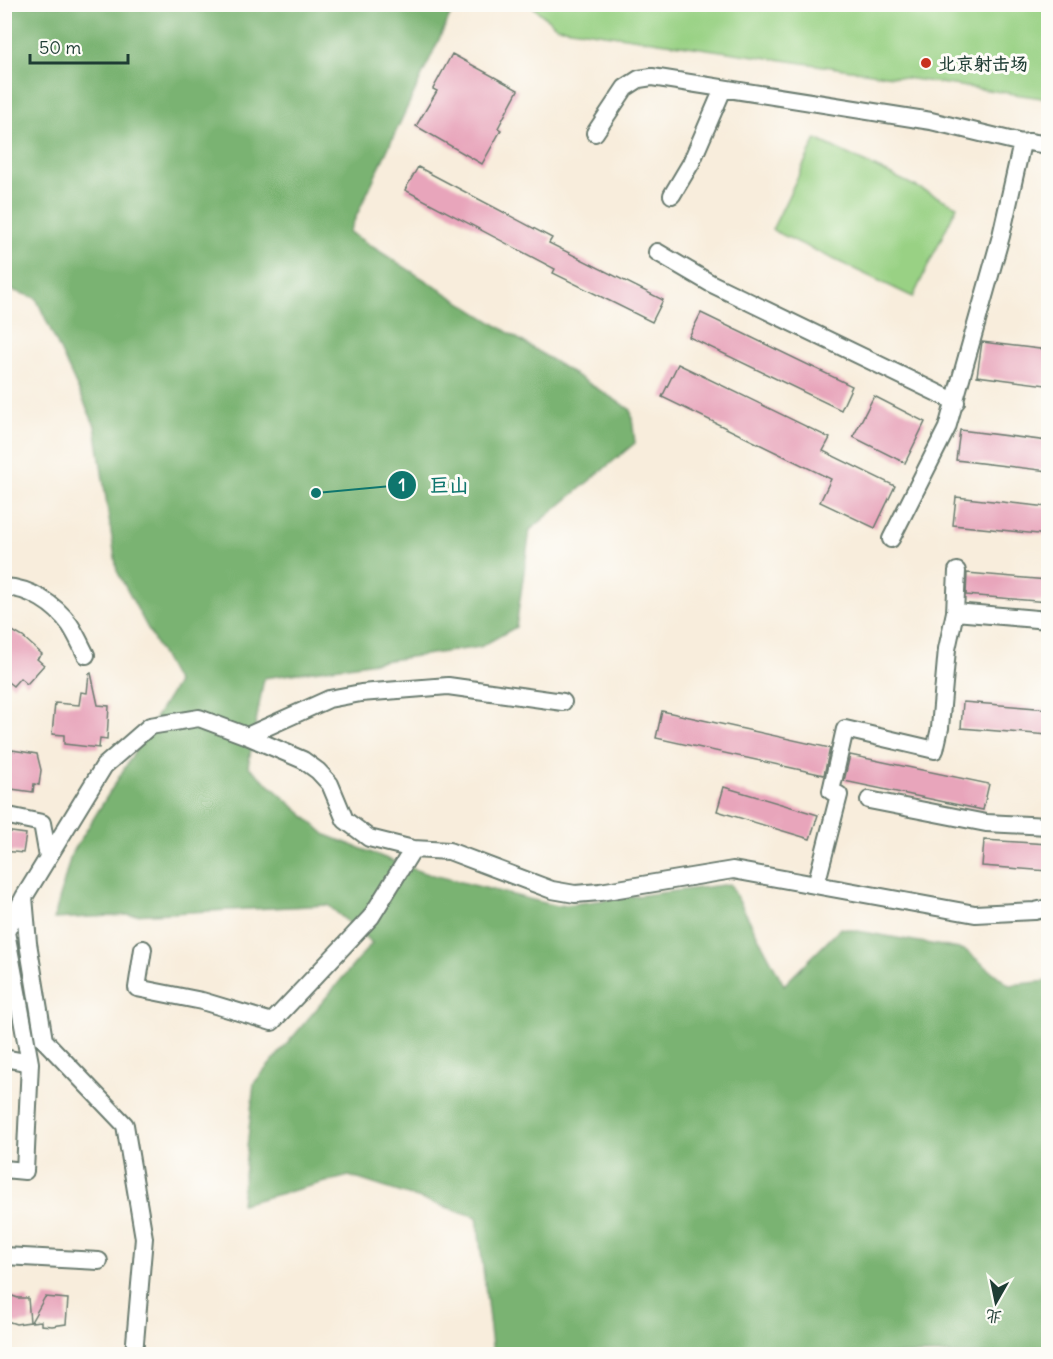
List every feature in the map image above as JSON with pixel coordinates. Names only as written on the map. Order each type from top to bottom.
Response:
[{"type":"street","points":[[595,133],[625,88],[639,79],[652,77],[931,121],[1022,143],[1048,145]]},
{"type":"street","points":[[672,195],[691,163],[723,89]]},
{"type":"street","points":[[891,539],[947,428],[956,402],[1001,236],[1022,143]]},
{"type":"street","points":[[657,252],[710,283],[956,402]]},
{"type":"street","points":[[816,885],[839,795],[831,791],[845,729],[935,750],[940,728],[947,649],[955,612],[957,572]]},
{"type":"street","points":[[4,587],[19,588],[47,602],[70,625],[86,655]]},
{"type":"street","points":[[955,612],[1048,620]]},
{"type":"street","points":[[247,736],[329,699],[361,693],[448,686],[563,702]]},
{"type":"street","points":[[4,1169],[25,1171],[30,1063],[5,932],[104,766],[150,726],[199,718],[247,736],[303,760],[318,771],[330,784],[345,820],[369,838],[413,849],[449,850],[552,890],[575,894],[600,892],[733,870],[975,914],[1035,911],[1048,908]]},
{"type":"street","points":[[869,800],[986,823],[1048,826]]},
{"type":"street","points":[[4,815],[42,823],[48,857]]},
{"type":"street","points":[[143,950],[137,988],[202,1001],[272,1022],[371,917],[413,849]]},
{"type":"street","points":[[24,897],[28,943],[44,1040],[125,1125],[144,1238],[134,1354]]},
{"type":"street","points":[[4,1058],[30,1063]]},
{"type":"street","points":[[4,1256],[99,1262]]},
{"type":"green space","name":"北京射击场","points":[[536,4],[1048,5],[1048,99],[557,27],[534,8]]},
{"type":"green space","points":[[5,5],[455,5],[349,232],[631,410],[635,443],[530,530],[516,627],[480,647],[264,678],[248,766],[326,835],[421,872],[557,906],[730,884],[784,985],[841,928],[965,950],[1009,985],[1048,981],[1048,1354],[493,1354],[477,1217],[349,1176],[241,1204],[254,1083],[372,943],[328,905],[54,919],[71,855],[177,683],[117,571],[95,426],[36,298],[5,288]]},
{"type":"green space","points":[[816,139],[957,206],[913,297],[772,230]]},
{"type":"building","points":[[452,54],[518,90],[498,128],[501,130],[482,164],[416,126],[437,91],[433,89]]},
{"type":"building","points":[[418,167],[552,238],[549,243],[663,300],[652,322],[553,273],[555,269],[405,190]]},
{"type":"building","points":[[701,313],[852,386],[841,410],[689,337]]},
{"type":"building","points":[[982,342],[1048,350],[1046,385],[977,376]]},
{"type":"building","points":[[678,364],[830,438],[823,451],[895,486],[875,528],[820,502],[831,479],[662,397]]},
{"type":"building","points":[[874,396],[925,422],[905,463],[853,437]]},
{"type":"building","points":[[960,430],[1048,441],[1048,471],[956,460]]},
{"type":"building","points":[[956,497],[1048,507],[1048,535],[953,525]]},
{"type":"building","points":[[967,573],[1048,580],[1048,602],[966,595]]},
{"type":"building","points":[[4,626],[23,637],[42,654],[37,659],[44,665],[27,684],[20,678],[13,686],[4,679]]},
{"type":"building","points":[[91,673],[98,705],[109,706],[107,739],[100,738],[99,748],[64,744],[64,735],[52,734],[55,703],[79,705],[81,692],[87,693]]},
{"type":"building","points":[[963,702],[1048,709],[1048,735],[961,728]]},
{"type":"building","points":[[662,711],[830,748],[824,775],[656,738]]},
{"type":"building","points":[[12,750],[37,754],[41,770],[39,785],[34,784],[33,792],[4,788],[4,755],[11,756]]},
{"type":"building","points":[[850,755],[989,784],[983,810],[844,781]]},
{"type":"building","points":[[724,787],[818,815],[810,839],[717,811]]},
{"type":"building","points":[[4,831],[26,834],[23,853],[4,851]]},
{"type":"building","points":[[984,840],[1048,844],[1048,871],[982,866]]},
{"type":"building","points":[[4,1293],[18,1298],[28,1298],[30,1322],[16,1324],[4,1320]]},
{"type":"building","points":[[45,1297],[68,1299],[66,1324],[52,1326],[41,1325],[41,1321],[31,1322]]},
{"type":"place","name":"北京射击场","points":[[926,63]]},
{"type":"place","name":"巨山","points":[[316,493]]}]
